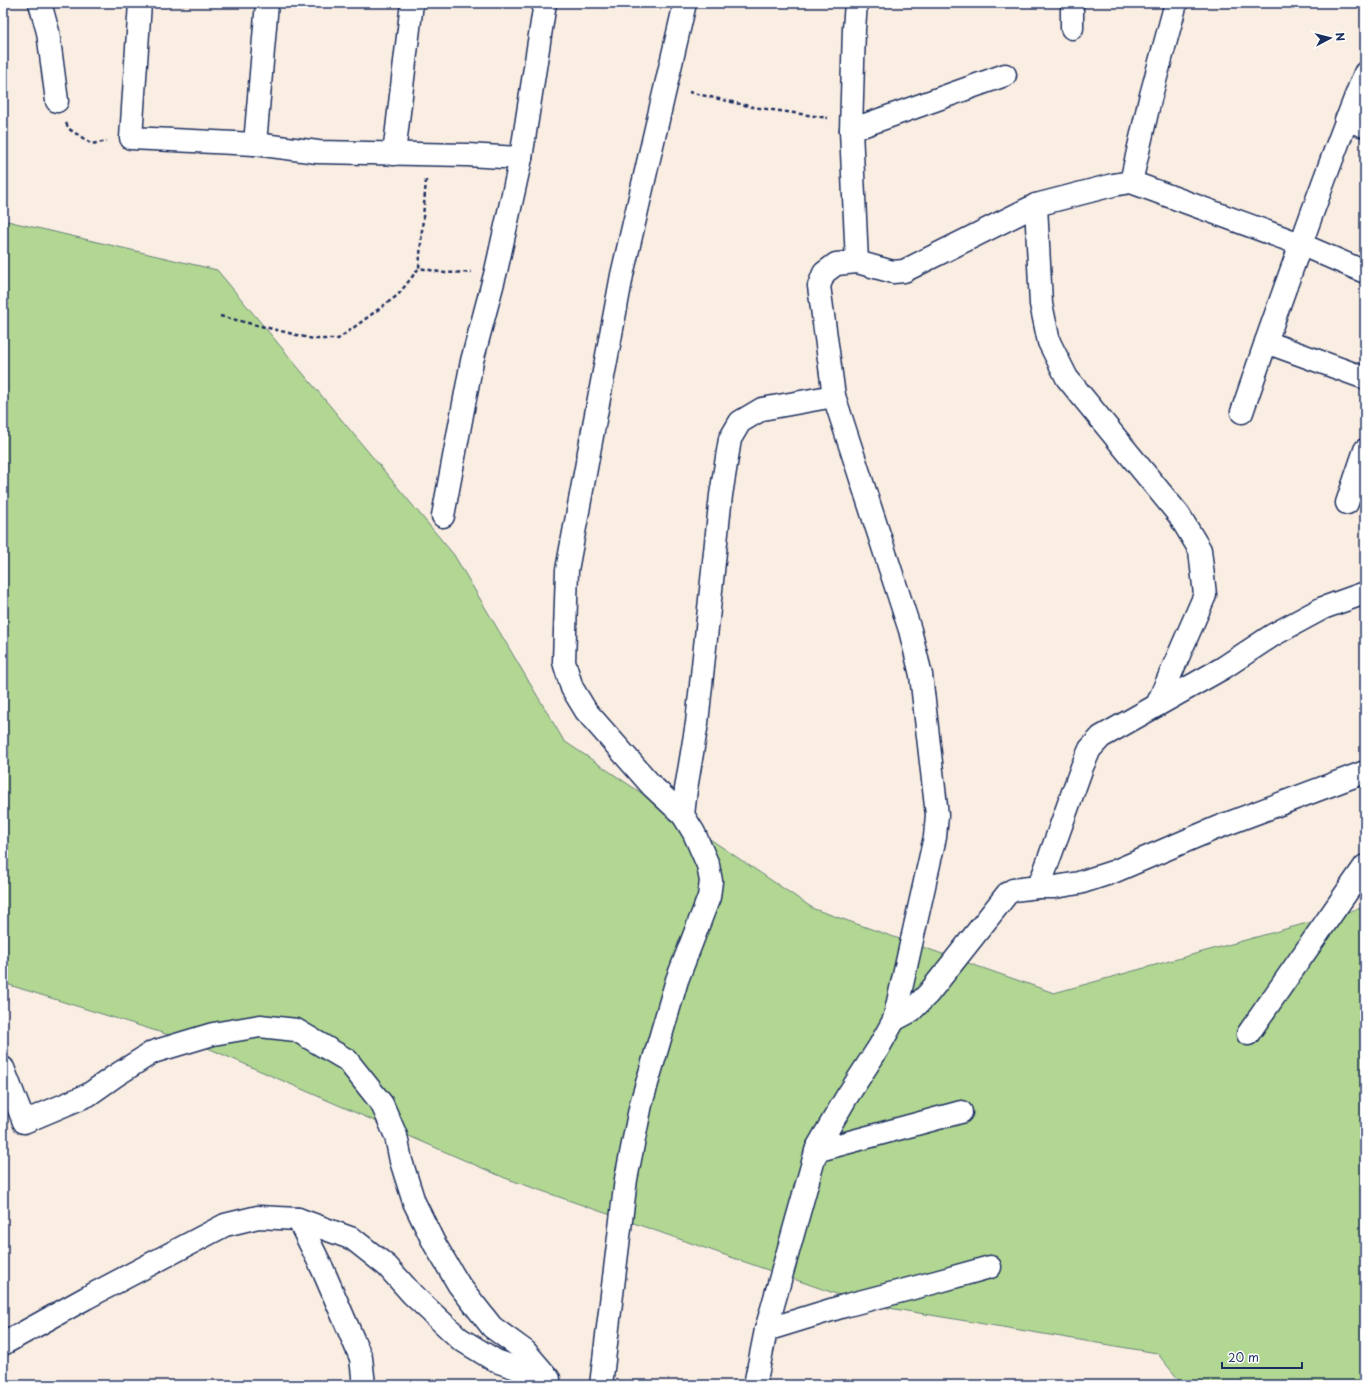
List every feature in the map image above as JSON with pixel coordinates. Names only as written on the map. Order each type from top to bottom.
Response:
[{"type":"street","points":[[40,3],[48,32],[57,101]]},
{"type":"street","points":[[140,3],[131,138],[255,144],[318,152],[467,155],[521,158]]},
{"type":"street","points":[[255,144],[267,3]]},
{"type":"street","points":[[394,154],[412,3]]},
{"type":"street","points":[[443,516],[472,361],[496,271],[521,158],[545,3]]},
{"type":"street","points":[[601,1385],[626,1179],[642,1104],[677,980],[708,897],[711,881],[708,865],[694,833],[683,815],[652,786],[586,711],[572,688],[564,662],[567,570],[622,275],[685,3]]},
{"type":"street","points":[[856,3],[851,126],[857,262]]},
{"type":"street","points":[[1072,3],[1072,28]]},
{"type":"street","points":[[1131,182],[1150,99],[1176,3]]},
{"type":"street","points":[[1242,412],[1300,244],[1356,123],[1365,73]]},
{"type":"street","points":[[851,126],[1005,75]]},
{"type":"street","points":[[755,1385],[766,1330],[817,1148],[894,1020],[935,837],[937,815],[921,675],[910,630],[834,396],[819,286],[824,273],[836,264],[857,262],[893,272],[904,271],[1036,204],[1131,182],[1300,244],[1365,272]]},
{"type":"street","points":[[1036,204],[1041,304],[1049,342],[1067,378],[1179,515],[1200,550],[1205,595],[1157,705]]},
{"type":"street","points":[[1266,342],[1365,378]]},
{"type":"street","points":[[683,815],[697,722],[721,495],[730,439],[740,422],[762,410],[834,396]]},
{"type":"street","points":[[1347,503],[1365,450]]},
{"type":"street","points":[[1038,886],[1082,767],[1090,749],[1101,737],[1223,668],[1286,628],[1323,608],[1365,593]]},
{"type":"street","points":[[894,1020],[911,1011],[928,994],[1007,894],[1013,890],[1038,886],[1055,887],[1079,883],[1112,872],[1216,828],[1365,772]]},
{"type":"street","points":[[1248,1034],[1297,961],[1365,866]]},
{"type":"street","points":[[3,1068],[24,1122],[88,1095],[153,1052],[214,1034],[260,1026],[296,1030],[347,1060],[382,1104],[396,1136],[401,1161],[414,1202],[434,1243],[459,1285],[492,1327],[525,1351],[554,1382]]},
{"type":"street","points":[[816,1151],[961,1112]]},
{"type":"street","points":[[3,1344],[225,1224],[258,1217],[298,1219],[352,1239],[386,1266],[412,1294],[460,1339],[496,1361],[554,1382]]},
{"type":"street","points":[[298,1219],[323,1270],[361,1358],[364,1385]]},
{"type":"street","points":[[766,1330],[844,1306],[990,1267]]},
{"type":"path","points":[[666,86],[754,107],[851,126]]},
{"type":"path","points":[[57,101],[69,129],[92,144],[131,138]]},
{"type":"path","points":[[220,316],[313,340],[338,339],[398,295],[419,268],[428,155]]},
{"type":"path","points":[[419,268],[445,272],[496,271]]},
{"type":"green space","points":[[3,220],[217,270],[454,555],[564,741],[814,909],[1054,993],[1365,907],[1365,1385],[1183,1385],[1157,1353],[865,1304],[505,1178],[201,1045],[3,983]]}]
